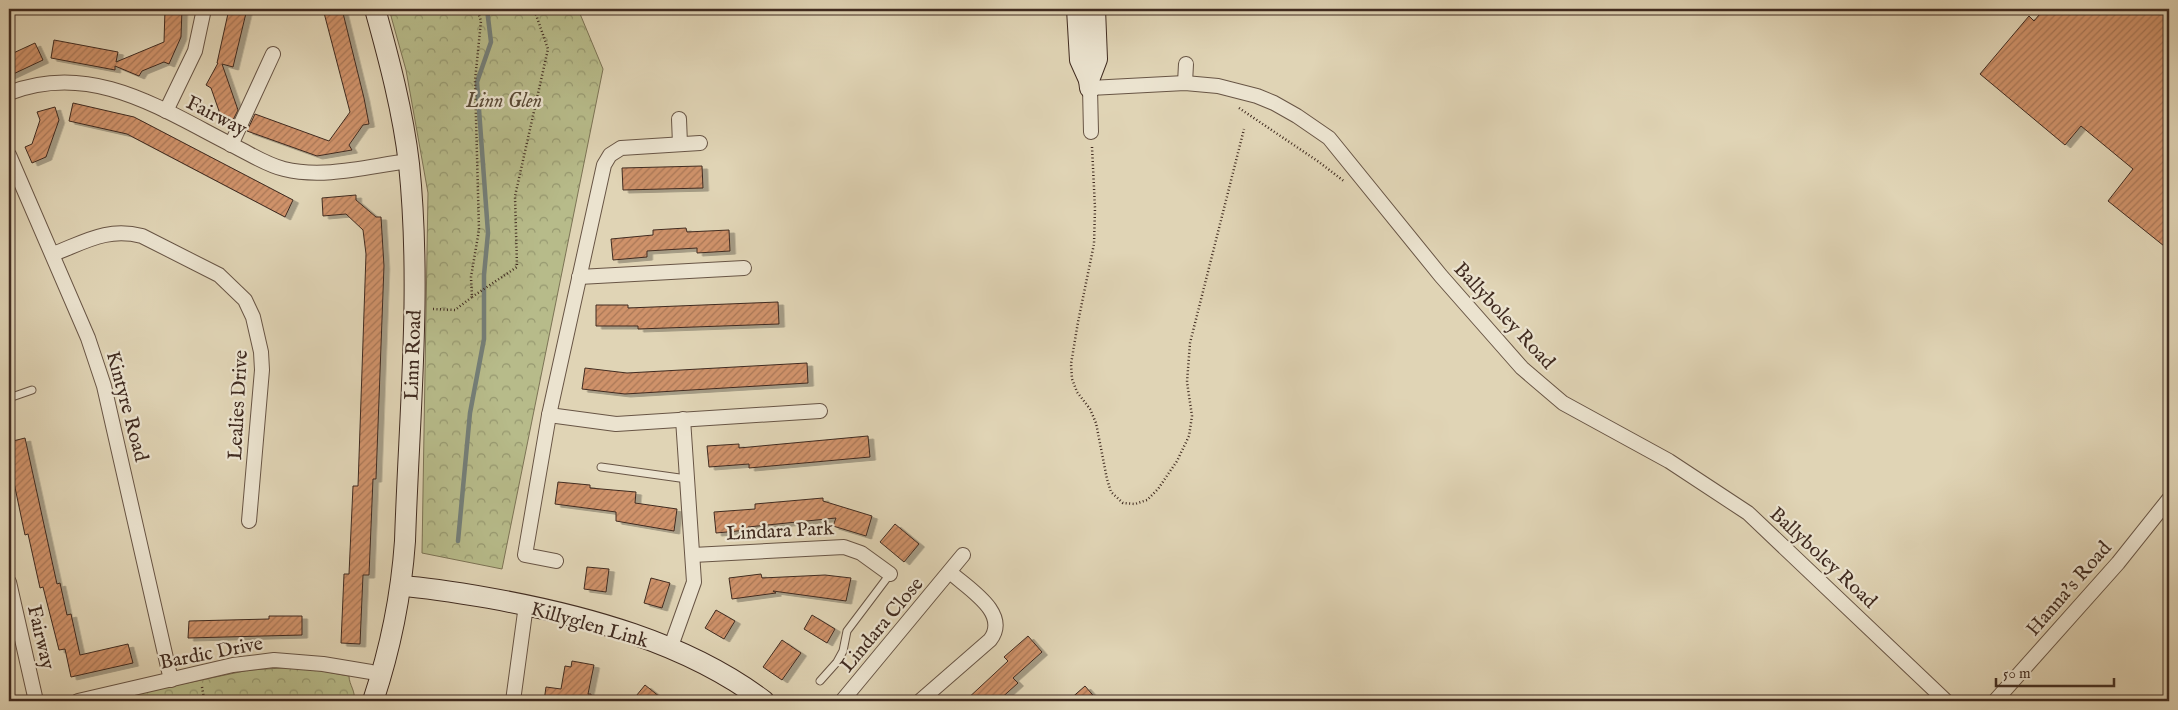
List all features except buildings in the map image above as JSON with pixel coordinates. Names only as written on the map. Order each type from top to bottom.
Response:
[{"type":"street","points":[[166,111],[195,51],[204,9]]},
{"type":"street","name":"Linn Road","points":[[373,701],[391,646],[402,586],[406,541],[414,308],[413,222],[409,161],[394,82],[375,9]]},
{"type":"street","points":[[1077,9],[1080,60],[1089,84],[1091,132]]},
{"type":"street","points":[[1089,84],[1097,59],[1095,9]]},
{"type":"street","points":[[231,145],[273,54]]},
{"type":"street","points":[[1185,83],[1186,64]]},
{"type":"street","name":"Fairway","points":[[9,93],[29,86],[54,82],[90,83],[112,88],[166,111],[271,164],[301,172],[333,171],[409,161]]},
{"type":"street","name":"Ballyboley Road","points":[[1089,84],[1185,83],[1218,86],[1257,96],[1297,116],[1329,138],[1441,276],[1522,368],[1563,403],[1669,461],[1748,514],[1946,701]]},
{"type":"street","points":[[679,119],[680,144]]},
{"type":"street","points":[[556,561],[525,555],[549,415],[604,165],[610,155],[621,148],[700,144]]},
{"type":"street","name":"Kintyre Road","points":[[9,155],[88,338],[104,386],[171,680]]},
{"type":"street","name":"Lealies Drive","points":[[53,254],[113,232],[142,236],[219,275],[245,300],[258,335],[262,370],[249,521]]},
{"type":"street","points":[[579,277],[744,268]]},
{"type":"street","points":[[549,415],[607,423],[820,411]]},
{"type":"street","points":[[670,649],[694,582],[684,419]]},
{"type":"street","name":"Hanna's Road","points":[[1995,701],[2118,563],[2169,499]]},
{"type":"street","name":"Lindara Park","points":[[693,555],[844,547],[861,553],[890,574]]},
{"type":"street","name":"Lindara Close","points":[[842,701],[963,555]]},
{"type":"street","name":"Lindara Close","points":[[920,701],[990,640],[995,632],[996,620],[992,610],[950,572]]},
{"type":"street","name":"Fairway","points":[[9,582],[36,701]]},
{"type":"street","name":"Killyglen Link","points":[[402,586],[438,589],[569,614],[670,649],[747,688],[764,701]]},
{"type":"street","points":[[513,701],[526,605]]},
{"type":"street","name":"Bardic Drive","points":[[78,701],[233,666],[274,660],[323,664],[382,676]]},
{"type":"lane","points":[[9,398],[32,390]]},
{"type":"lane","points":[[601,467],[688,480]]},
{"type":"lane","points":[[820,681],[837,662],[843,651],[847,631],[890,574]]},
{"type":"path","points":[[472,297],[471,277],[479,230],[475,82],[481,21],[477,9]]},
{"type":"path","points":[[414,308],[455,310],[517,267],[514,196],[548,49],[534,9]]},
{"type":"path","points":[[1237,106],[1319,162],[1347,184]]},
{"type":"path","points":[[1091,132],[1095,208],[1094,244],[1071,364],[1072,379],[1077,392],[1090,409],[1096,423],[1111,492],[1123,503],[1135,504],[1146,500],[1158,490],[1177,462],[1189,436],[1192,416],[1187,375],[1190,344],[1244,129]]},
{"type":"green space","name":"Linn Glen","points":[[389,9],[578,9],[603,69],[502,569],[422,553],[428,193],[406,70]]},
{"type":"green space","points":[[300,667],[349,676],[354,701],[101,701],[249,670]]},
{"type":"waterway","points":[[458,541],[470,413],[484,339],[484,275],[488,233],[477,82],[491,42],[487,9]]}]
